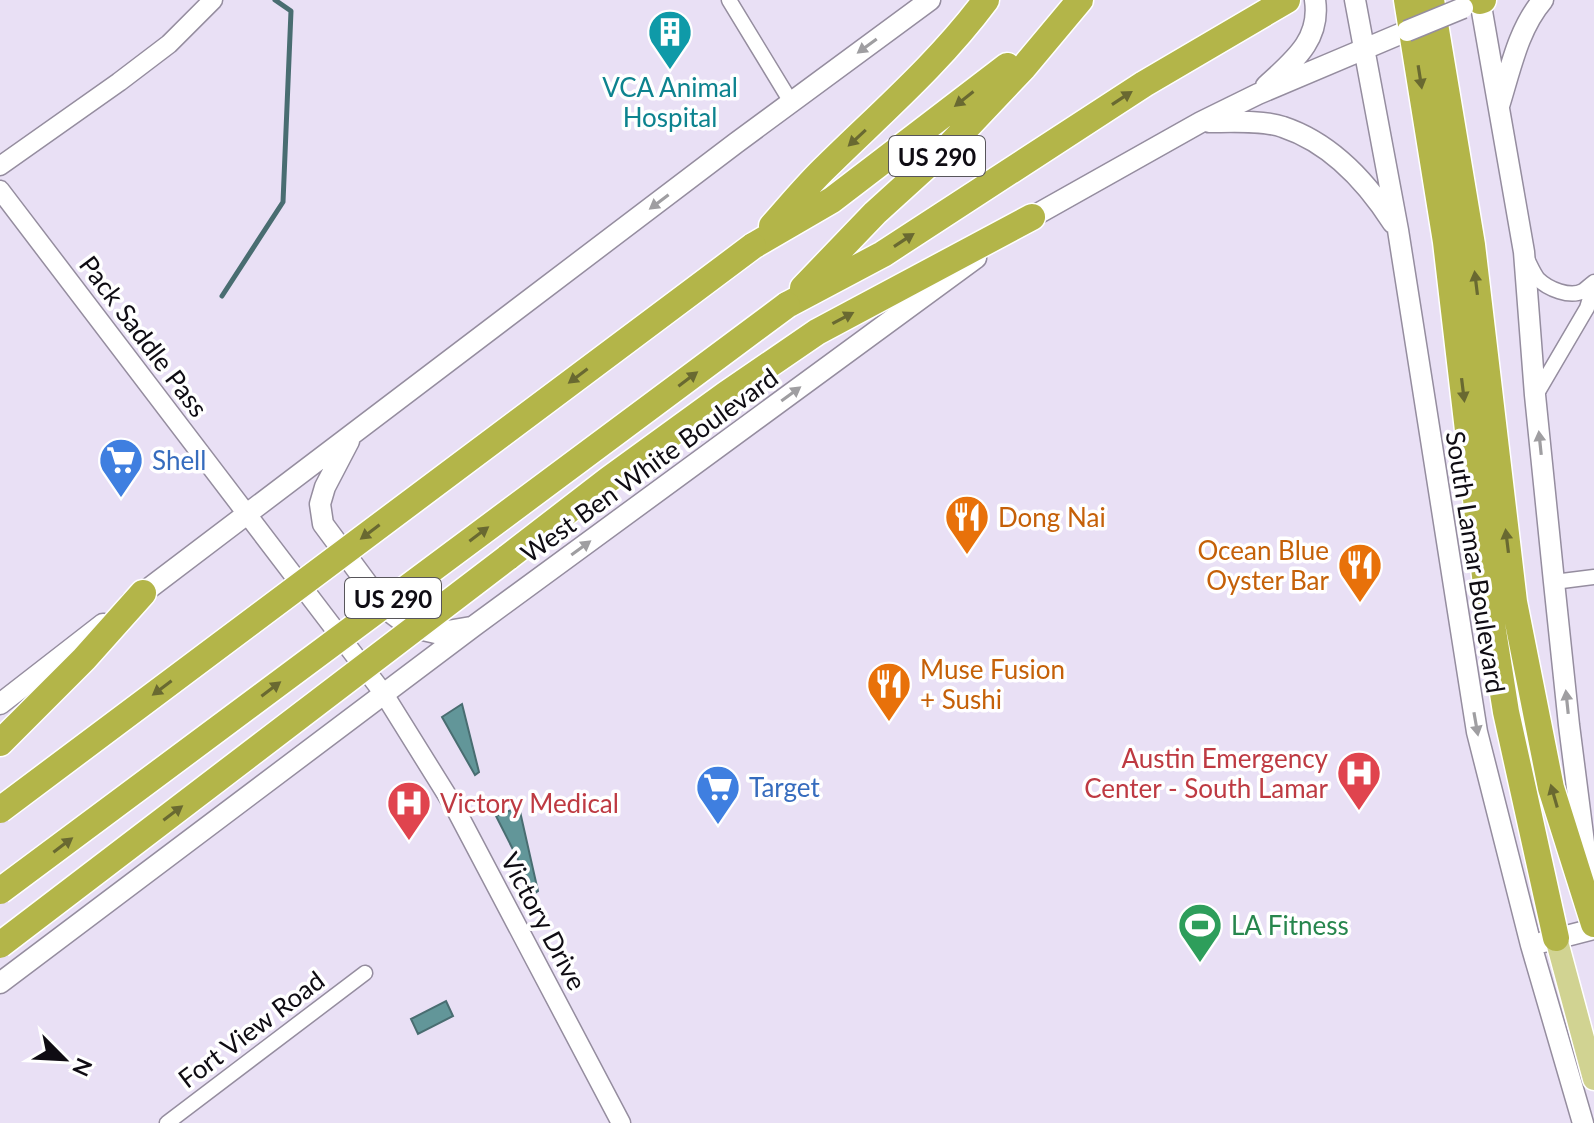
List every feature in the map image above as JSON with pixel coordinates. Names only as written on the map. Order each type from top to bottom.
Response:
[{"type":"highway","name":"US 290","points":[[0,810],[753,246],[825,168],[898,100],[986,0]]},
{"type":"highway","name":"US 290","points":[[0,891],[787,305],[875,213],[951,144],[1024,67],[1080,0]]},
{"type":"highway","points":[[753,246],[832,200],[1093,0]]},
{"type":"highway","points":[[787,305],[883,254],[1144,84],[1287,0]]},
{"type":"highway","points":[[1407,0],[1446,242],[1487,593],[1544,941]]},
{"type":"highway","points":[[1431,0],[1472,245],[1514,602],[1551,788],[1594,926]]},
{"type":"highway","points":[[0,945],[608,480],[725,395],[817,332],[1032,217]]},
{"type":"highway","points":[[0,743],[84,659],[143,593]]},
{"type":"main road","points":[[0,704],[247,513],[930,0]]},
{"type":"main road","points":[[1258,94],[1310,40],[1317,15],[1315,0]]},
{"type":"main road","name":"South Lamar Boulevard","points":[[1355,0],[1398,230],[1477,732],[1544,941],[1583,1123]]},
{"type":"main road","points":[[1498,110],[1527,24],[1543,0]]},
{"type":"main road","points":[[1477,2],[1524,252],[1535,395],[1569,725],[1594,918]]},
{"type":"main road","name":"West Ben White Boulevard","points":[[0,983],[474,626],[1032,217],[1201,122],[1258,94],[1477,2]]},
{"type":"main road","points":[[1201,122],[1281,126],[1320,143],[1354,172],[1398,230]]},
{"type":"main road","points":[[353,434],[325,487],[320,504],[323,524],[386,609],[410,627],[436,633],[474,626]]},
{"type":"main road","points":[[1594,926],[1544,941],[1594,1079]]},
{"type":"street","points":[[0,166],[169,44],[213,0]]},
{"type":"street","points":[[729,0],[791,102]]},
{"type":"street","name":"Pack Saddle Pass","points":[[0,190],[247,513]]},
{"type":"street","points":[[1524,252],[1537,278],[1549,287],[1575,293],[1594,283]]},
{"type":"street","points":[[1535,395],[1587,308],[1594,283]]},
{"type":"street","name":"Victory Drive","points":[[247,513],[384,694],[455,808],[621,1123]]},
{"type":"street","points":[[1554,582],[1594,577]]},
{"type":"street","name":"Fort View Road","points":[[167,1123],[365,973]]},
{"type":"shaded area","points":[[462,704],[479,772],[475,775],[442,717]]},
{"type":"shaded area","points":[[519,807],[538,891],[535,893],[496,816]]},
{"type":"shaded area","points":[[446,1001],[453,1016],[418,1034],[411,1019]]},
{"type":"waterway","points":[[222,296],[283,202],[291,11],[275,0]]},
{"type":"place","name":"VCA Animal Hospital","points":[[670,71]]},
{"type":"place","name":"Shell","points":[[121,499]]},
{"type":"place","name":"Dong Nai","points":[[967,556]]},
{"type":"place","name":"Ocean Blue Oyster Bar","points":[[1360,604]]},
{"type":"place","name":"Muse Fusion + Sushi","points":[[889,723]]},
{"type":"place","name":"Austin Emergency Center - South Lamar","points":[[1359,812]]},
{"type":"place","name":"Target","points":[[718,826]]},
{"type":"place","name":"Victory Medical","points":[[409,842]]},
{"type":"place","name":"LA Fitness","points":[[1200,964]]}]
